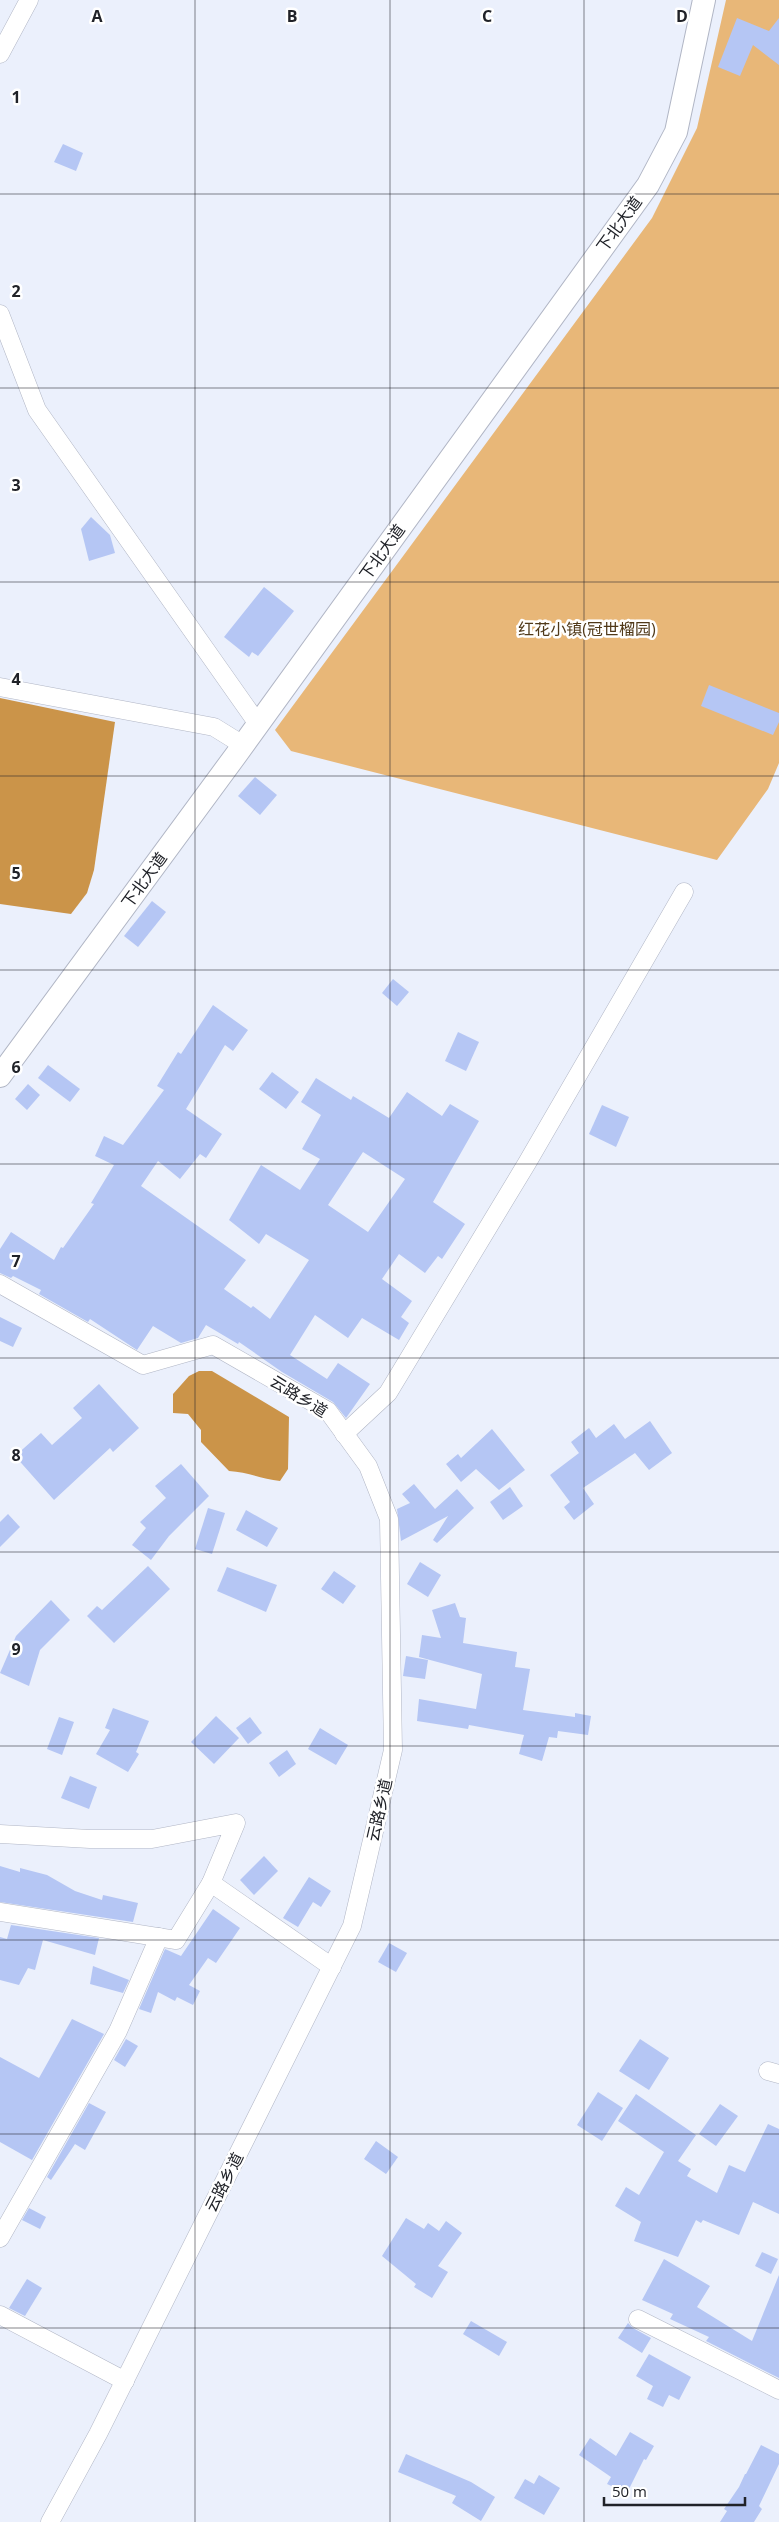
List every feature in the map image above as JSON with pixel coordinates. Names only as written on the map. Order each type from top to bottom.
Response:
[{"type":"street","points":[[0,54],[29,0]]},
{"type":"street","name":"下北大道","points":[[0,1076],[243,745],[648,185],[676,132],[704,0]]},
{"type":"street","points":[[0,314],[37,410],[258,724]]},
{"type":"street","points":[[0,687],[214,727],[243,745]]},
{"type":"street","points":[[344,1434],[388,1394],[527,1164],[684,892]]},
{"type":"street","name":"云路乡道","points":[[0,1284],[143,1365],[213,1345],[328,1411],[368,1466],[388,1519],[393,1750],[352,1926],[125,2381],[50,2522]]},
{"type":"street","points":[[0,1834],[90,1839],[152,1839],[236,1823],[212,1883],[176,1940],[0,1912]]},
{"type":"street","points":[[212,1883],[332,1967]]},
{"type":"street","points":[[0,2238],[118,2031],[159,1937]]},
{"type":"street","points":[[0,2315],[125,2381]]},
{"type":"street","points":[[638,2319],[779,2390]]},
{"type":"green space","name":"红花小镇(冠世榴园)","points":[[726,0],[779,0],[779,763],[768,789],[717,860],[291,751],[275,730],[652,218],[697,128]]},
{"type":"shaded area","points":[[0,698],[115,722],[94,870],[87,893],[71,914],[0,904]]},
{"type":"shaded area","points":[[199,1371],[212,1371],[289,1417],[288,1469],[280,1481],[229,1471],[201,1442],[201,1430],[188,1414],[173,1413],[173,1394],[189,1376]]},
{"type":"building","points":[[737,18],[769,31],[779,18],[779,65],[753,45],[740,76],[718,67]]},
{"type":"building","points":[[63,144],[83,153],[76,171],[54,162]]},
{"type":"building","points":[[91,517],[110,535],[115,553],[89,561],[81,529]]},
{"type":"building","points":[[264,587],[294,611],[258,656],[252,652],[249,657],[224,637]]},
{"type":"building","points":[[709,685],[779,713],[779,722],[773,735],[701,706]]},
{"type":"building","points":[[255,777],[277,795],[260,815],[238,796]]},
{"type":"building","points":[[152,901],[166,912],[138,947],[124,936]]},
{"type":"building","points":[[393,979],[409,992],[397,1006],[382,993]]},
{"type":"building","points":[[213,1005],[248,1030],[233,1051],[225,1045],[186,1109],[222,1134],[206,1158],[200,1154],[180,1179],[158,1161],[141,1186],[246,1260],[224,1289],[251,1308],[253,1306],[270,1319],[309,1260],[266,1234],[259,1244],[229,1220],[261,1165],[300,1190],[320,1159],[302,1149],[321,1115],[301,1102],[316,1078],[351,1100],[353,1096],[389,1118],[407,1092],[442,1116],[450,1104],[479,1121],[433,1202],[465,1224],[442,1259],[438,1256],[425,1273],[399,1254],[382,1279],[412,1301],[401,1317],[409,1323],[399,1340],[362,1318],[348,1338],[315,1315],[290,1355],[327,1379],[338,1363],[370,1384],[346,1418],[333,1402],[282,1372],[239,1342],[238,1344],[206,1325],[198,1338],[181,1343],[153,1326],[137,1350],[90,1319],[88,1322],[39,1294],[41,1290],[13,1276],[11,1278],[0,1273],[0,1249],[11,1232],[54,1260],[61,1247],[63,1248],[94,1204],[91,1203],[114,1165],[95,1156],[104,1136],[123,1145],[164,1090],[157,1086],[178,1052],[181,1054]],"holes":[[[363,1152],[405,1179],[368,1232],[328,1205]]]},
{"type":"building","points":[[458,1032],[479,1042],[466,1071],[445,1061]]},
{"type":"building","points":[[48,1065],[80,1089],[70,1102],[38,1078]]},
{"type":"building","points":[[272,1072],[299,1092],[286,1109],[259,1089]]},
{"type":"building","points":[[28,1084],[40,1095],[27,1110],[15,1099]]},
{"type":"building","points":[[602,1105],[629,1117],[616,1147],[589,1134]]},
{"type":"building","points":[[0,1317],[22,1328],[13,1347],[0,1341]]},
{"type":"building","points":[[99,1384],[139,1428],[113,1452],[110,1448],[54,1500],[15,1456],[41,1433],[52,1445],[82,1418],[73,1408]]},
{"type":"building","points":[[650,1421],[672,1453],[649,1470],[635,1453],[583,1488],[594,1504],[574,1520],[564,1507],[570,1502],[550,1475],[579,1453],[571,1442],[589,1428],[596,1438],[614,1424],[625,1439]]},
{"type":"building","points":[[492,1429],[525,1470],[499,1490],[476,1469],[461,1482],[446,1464],[458,1454],[461,1458]]},
{"type":"building","points":[[181,1464],[209,1496],[169,1536],[151,1560],[132,1545],[146,1528],[140,1522],[166,1498],[155,1486]]},
{"type":"building","points":[[414,1484],[435,1509],[457,1489],[474,1508],[437,1543],[433,1540],[448,1516],[401,1541],[397,1509],[410,1503],[402,1494]]},
{"type":"building","points":[[510,1487],[523,1506],[503,1520],[490,1502]]},
{"type":"building","points":[[208,1508],[225,1513],[212,1554],[195,1549]]},
{"type":"building","points":[[246,1510],[278,1528],[267,1547],[236,1530]]},
{"type":"building","points":[[8,1514],[20,1527],[0,1547],[0,1522]]},
{"type":"building","points":[[420,1562],[441,1575],[428,1597],[407,1584]]},
{"type":"building","points":[[148,1566],[170,1589],[114,1643],[87,1616],[97,1606],[102,1610]]},
{"type":"building","points":[[227,1567],[277,1585],[266,1612],[217,1591]]},
{"type":"building","points":[[334,1571],[356,1586],[343,1604],[321,1589]]},
{"type":"building","points":[[51,1600],[70,1620],[40,1650],[29,1686],[0,1673],[16,1636]]},
{"type":"building","points":[[455,1603],[460,1617],[466,1618],[463,1643],[517,1652],[515,1667],[530,1669],[523,1710],[575,1717],[575,1713],[591,1716],[588,1735],[558,1731],[557,1738],[549,1737],[542,1761],[519,1754],[524,1735],[469,1725],[468,1729],[417,1721],[419,1699],[476,1709],[482,1674],[419,1657],[422,1635],[441,1638],[432,1610]]},
{"type":"building","points":[[406,1656],[428,1660],[425,1679],[403,1676]]},
{"type":"building","points":[[113,1708],[149,1721],[136,1752],[139,1754],[128,1772],[96,1754],[110,1730],[105,1728]]},
{"type":"building","points":[[216,1716],[239,1738],[214,1764],[191,1742]]},
{"type":"building","points":[[59,1717],[74,1722],[62,1755],[47,1749]]},
{"type":"building","points":[[250,1717],[262,1733],[248,1744],[236,1728]]},
{"type":"building","points":[[320,1728],[348,1745],[336,1765],[308,1749]]},
{"type":"building","points":[[287,1750],[296,1764],[279,1777],[269,1763]]},
{"type":"building","points":[[70,1776],[97,1787],[89,1809],[61,1798]]},
{"type":"building","points":[[264,1856],[278,1871],[254,1895],[240,1880]]},
{"type":"building","points":[[0,1866],[20,1872],[20,1868],[47,1875],[75,1891],[102,1900],[103,1895],[138,1903],[133,1922],[0,1902]]},
{"type":"building","points":[[309,1877],[331,1891],[321,1907],[313,1902],[298,1927],[283,1918]]},
{"type":"building","points":[[213,1909],[240,1928],[216,1963],[208,1958],[189,1985],[200,1991],[193,2005],[177,1997],[175,2001],[158,1992],[151,2013],[139,2009],[165,1949],[181,1956]]},
{"type":"building","points":[[11,1925],[99,1938],[95,1955],[43,1940],[35,1970],[28,1968],[19,1985],[0,1980],[0,1937],[7,1939]]},
{"type":"building","points":[[389,1943],[407,1953],[396,1972],[378,1962]]},
{"type":"building","points":[[93,1966],[129,1980],[123,1993],[90,1984]]},
{"type":"building","points":[[72,2019],[104,2034],[32,2160],[0,2142],[0,2057],[39,2078]]},
{"type":"building","points":[[126,2039],[138,2046],[125,2067],[114,2060]]},
{"type":"building","points":[[640,2039],[669,2058],[649,2090],[619,2071]]},
{"type":"building","points":[[598,2092],[623,2108],[602,2141],[577,2125]]},
{"type":"building","points":[[636,2094],[696,2135],[678,2161],[691,2169],[687,2176],[717,2193],[729,2165],[745,2172],[768,2124],[779,2129],[779,2214],[753,2202],[739,2235],[703,2220],[701,2223],[696,2220],[678,2257],[634,2241],[641,2222],[615,2206],[626,2187],[639,2195],[664,2152],[618,2121]]},
{"type":"building","points":[[89,2103],[106,2112],[85,2150],[75,2144],[51,2180],[47,2177]]},
{"type":"building","points":[[720,2104],[738,2116],[716,2146],[699,2134]]},
{"type":"building","points":[[376,2141],[398,2157],[386,2174],[364,2159]]},
{"type":"building","points":[[29,2208],[46,2217],[40,2229],[22,2220]]},
{"type":"building","points":[[406,2218],[424,2229],[428,2223],[439,2231],[446,2221],[462,2233],[438,2266],[448,2272],[432,2298],[414,2287],[416,2284],[382,2256]]},
{"type":"building","points":[[762,2252],[778,2259],[771,2274],[755,2266]]},
{"type":"building","points":[[664,2259],[710,2286],[697,2307],[752,2341],[779,2275],[779,2378],[706,2341],[709,2337],[670,2319],[673,2314],[642,2300]]},
{"type":"building","points":[[27,2279],[42,2288],[25,2316],[9,2308]]},
{"type":"building","points":[[471,2321],[507,2342],[499,2356],[463,2334]]},
{"type":"building","points":[[628,2323],[651,2338],[642,2353],[618,2338]]},
{"type":"building","points":[[649,2354],[691,2377],[679,2400],[669,2395],[663,2407],[647,2399],[653,2386],[636,2376]]},
{"type":"building","points":[[630,2432],[654,2446],[646,2460],[644,2459],[627,2493],[607,2484],[611,2477],[579,2455],[590,2438],[616,2456]]},
{"type":"building","points":[[761,2445],[779,2454],[779,2464],[759,2506],[762,2509],[754,2522],[720,2522],[727,2511],[724,2509],[739,2487]]},
{"type":"building","points":[[406,2454],[471,2482],[495,2497],[481,2521],[452,2503],[456,2496],[398,2472]]},
{"type":"building","points":[[539,2475],[560,2488],[544,2515],[514,2498],[525,2479],[534,2484]]}]
